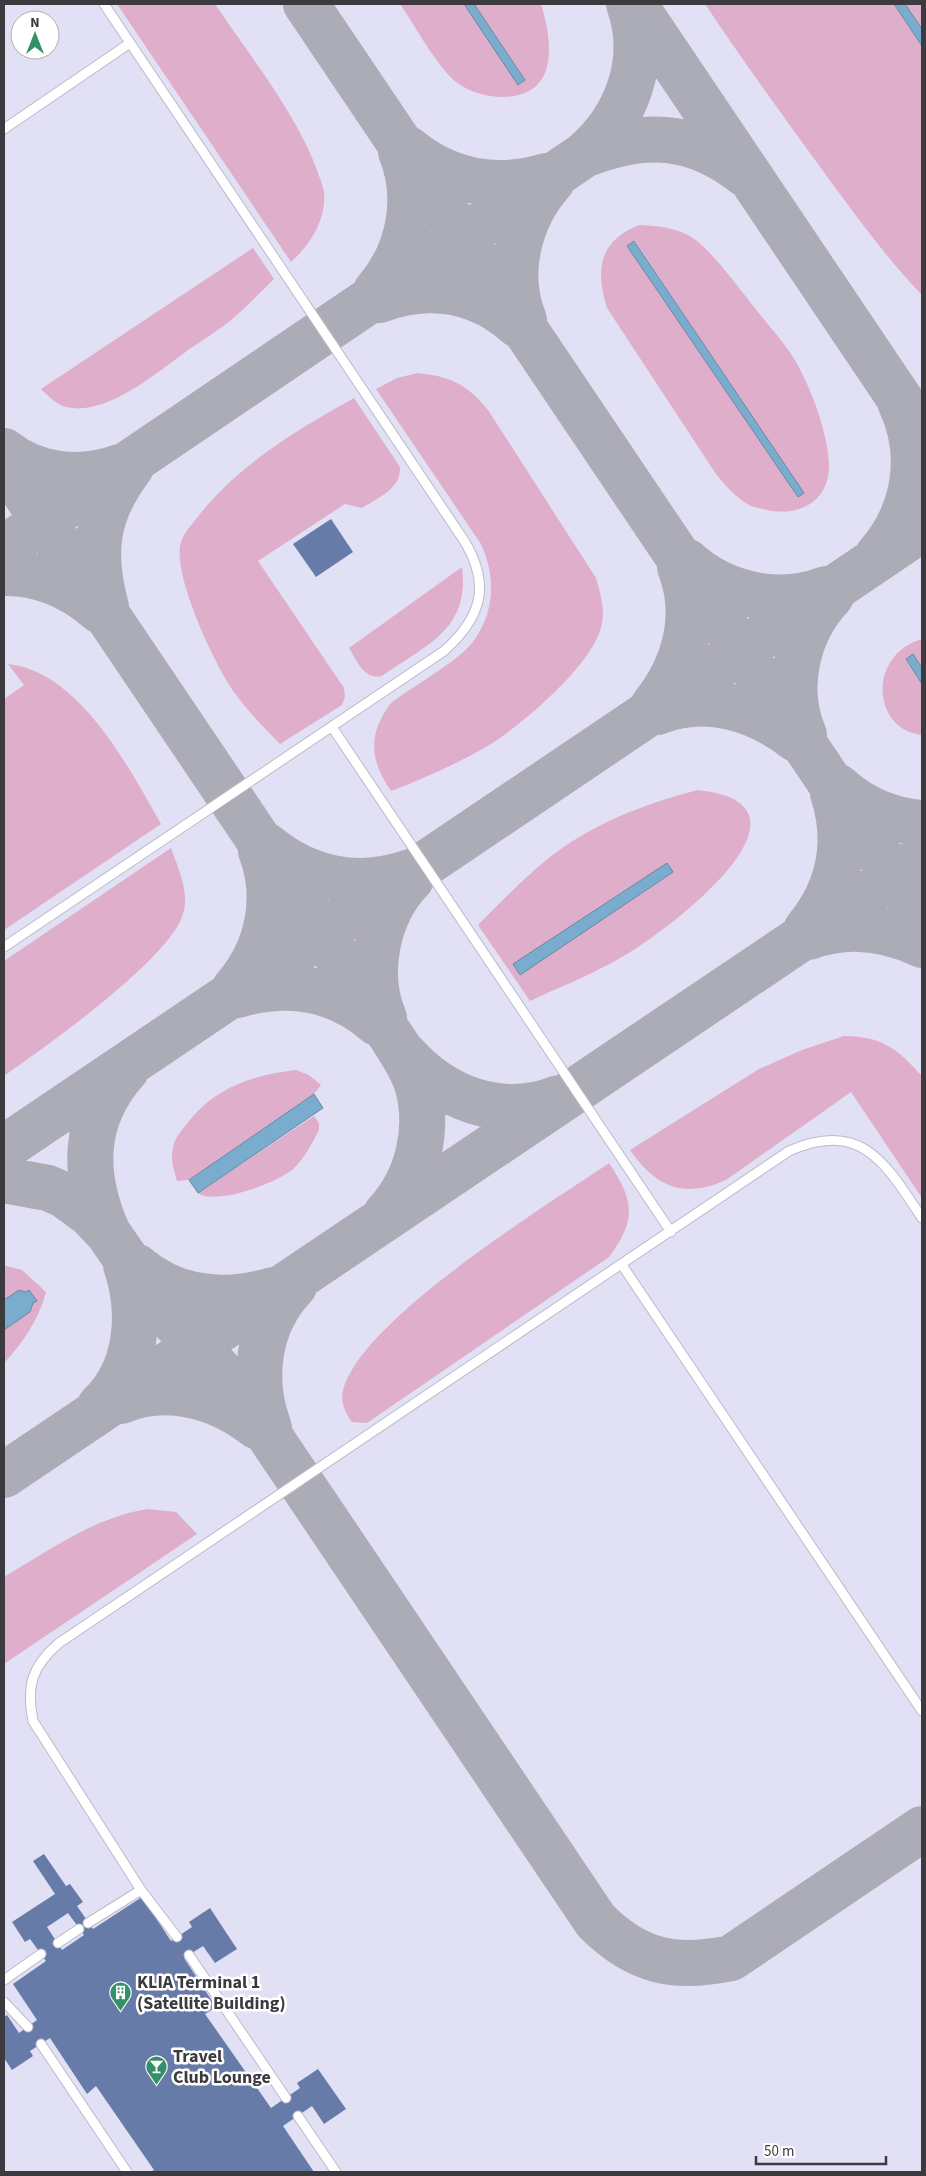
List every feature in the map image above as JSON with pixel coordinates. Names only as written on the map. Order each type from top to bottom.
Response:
[{"type":"lane","points":[[4,947],[444,650],[460,636],[476,611],[479,598],[477,567],[466,542],[104,4]]},
{"type":"lane","points":[[4,129],[130,43]]},
{"type":"lane","points":[[332,727],[671,1232]]},
{"type":"lane","points":[[178,1937],[141,1890],[33,1721],[30,1690],[33,1676],[38,1664],[59,1643],[789,1151],[819,1140],[855,1144],[870,1151],[890,1170],[922,1218]]},
{"type":"lane","points":[[622,1265],[922,1710]]},
{"type":"lane","points":[[88,1923],[141,1890]]},
{"type":"lane","points":[[58,1943],[80,1929]]},
{"type":"lane","points":[[4,1980],[41,1954]]},
{"type":"lane","points":[[189,1955],[286,2098]]},
{"type":"lane","points":[[4,2002],[28,2026]]},
{"type":"lane","points":[[41,2044],[127,2172]]},
{"type":"lane","points":[[298,2116],[336,2172]]},
{"type":"shaded area","points":[[4,4],[922,4],[922,2172],[4,2172]]},
{"type":"shaded area","points":[[117,4],[215,4],[272,86],[286,107],[309,151],[324,192],[320,222],[316,231],[291,262]]},
{"type":"shaded area","points":[[400,4],[464,4],[519,85],[525,80],[474,4],[541,4],[548,35],[549,50],[543,77],[534,88],[521,94],[503,97],[485,95],[467,89],[448,74],[426,45]]},
{"type":"shaded area","points":[[705,4],[894,4],[922,46],[922,295],[886,254],[853,211]]},
{"type":"shaded area","points":[[905,4],[922,4],[922,29]]},
{"type":"shaded area","points":[[639,225],[662,227],[677,230],[697,241],[723,268],[791,354],[811,392],[828,451],[828,477],[819,497],[811,504],[791,511],[779,512],[753,507],[735,495],[716,474],[607,308],[601,281],[601,269],[608,248],[615,239]],"holes":[[[635,241],[803,493],[798,497],[628,246]]]},
{"type":"shaded area","points":[[253,248],[274,279],[227,323],[149,379],[115,399],[82,408],[62,406],[41,389]]},
{"type":"shaded area","points":[[418,373],[449,379],[458,383],[481,401],[488,410],[596,578],[602,600],[603,617],[597,639],[573,673],[521,722],[491,744],[467,758],[391,791],[378,768],[375,757],[375,736],[383,714],[391,703],[446,666],[472,643],[485,620],[491,595],[489,569],[481,544],[376,389],[397,378]]},
{"type":"shaded area","points":[[354,398],[400,467],[399,475],[397,481],[388,492],[362,508],[345,504],[258,561],[344,688],[345,697],[342,705],[280,744],[252,715],[218,666],[189,598],[180,556],[181,542],[188,529],[209,503],[246,468],[288,437]]},
{"type":"shaded area","points":[[462,567],[463,588],[459,606],[452,621],[442,634],[382,676],[370,675],[366,672],[358,664],[349,648]]},
{"type":"shaded area","points":[[922,639],[922,668],[913,654],[906,659],[922,684],[922,735],[905,730],[893,720],[886,707],[883,691],[885,675],[892,660],[904,648]]},
{"type":"shaded area","points":[[8,664],[34,671],[58,684],[79,703],[100,726],[118,751],[161,824],[4,930],[4,699],[24,685]]},
{"type":"shaded area","points":[[698,790],[736,800],[750,819],[745,843],[728,870],[701,898],[643,944],[600,969],[530,1001],[478,925],[536,868],[562,848],[617,817],[657,802]]},
{"type":"shaded area","points":[[171,848],[182,881],[185,898],[183,914],[173,933],[155,954],[104,1001],[4,1076],[4,961]]},
{"type":"shaded area","points":[[844,1036],[869,1039],[888,1046],[904,1058],[922,1076],[922,1198],[851,1092],[726,1180],[711,1186],[684,1189],[660,1181],[640,1163],[630,1150],[759,1069],[802,1050]]},
{"type":"shaded area","points":[[296,1070],[309,1075],[321,1085],[314,1094],[189,1180],[177,1181],[172,1160],[176,1138],[197,1112],[221,1093],[249,1080]]},
{"type":"shaded area","points":[[314,1116],[319,1123],[319,1130],[301,1161],[285,1175],[260,1186],[231,1195],[218,1197],[198,1193]]},
{"type":"shaded area","points":[[609,1163],[623,1188],[629,1210],[624,1232],[609,1257],[367,1423],[352,1422],[344,1407],[343,1390],[357,1362],[384,1331],[419,1298],[460,1266],[502,1235]]},
{"type":"shaded area","points":[[4,1267],[22,1270],[46,1292],[39,1312],[29,1330],[4,1363]]},
{"type":"shaded area","points":[[148,1509],[176,1512],[197,1534],[4,1664],[4,1577],[91,1527],[128,1513]]},
{"type":"water","points":[[464,4],[474,4],[525,80],[518,85]]},
{"type":"water","points":[[894,4],[905,4],[922,29],[922,46]]},
{"type":"water","points":[[634,241],[804,493],[798,497],[627,246]]},
{"type":"water","points":[[913,654],[922,668],[922,684],[906,659]]},
{"type":"water","points":[[667,863],[673,872],[520,975],[513,964]]},
{"type":"water","points":[[314,1094],[323,1108],[198,1193],[189,1180]]},
{"type":"water","points":[[19,1290],[26,1292],[29,1290],[37,1301],[33,1303],[30,1312],[4,1330],[4,1300]]},
{"type":"building","points":[[331,519],[353,552],[316,577],[293,544]]},
{"type":"building","name":"KLIA Terminal 1 (Satellite Building)","points":[[44,1854],[66,1886],[70,1884],[83,1902],[77,1906],[93,1929],[142,1897],[171,1941],[192,1927],[189,1922],[210,1908],[237,1949],[215,1963],[203,1946],[184,1958],[216,2007],[205,2014],[271,2108],[300,2088],[297,2083],[318,2069],[346,2109],[324,2124],[312,2106],[283,2126],[314,2172],[150,2172],[154,2170],[96,2086],[87,2094],[50,2038],[30,2051],[33,2056],[12,2070],[4,2058],[4,2017],[7,2015],[19,2033],[37,2020],[13,1984],[46,1961],[30,1939],[25,1942],[12,1922],[55,1894],[33,1861]],"holes":[[[68,1913],[84,1935],[62,1950],[47,1927]]]},
{"type":"taxiway","points":[[306,4],[922,919]]},
{"type":"taxiway","points":[[4,548],[584,155],[612,124],[630,87],[635,67],[636,46],[635,25],[629,4]]},
{"type":"taxiway","points":[[634,4],[922,432]]},
{"type":"taxiway","points":[[584,155],[627,142],[668,140],[706,150],[726,160],[745,174]]},
{"type":"taxiway","points":[[408,149],[440,169],[456,176],[474,180],[491,183],[509,183],[546,176]]},
{"type":"taxiway","points":[[376,291],[396,260],[408,225],[410,188],[401,152]]},
{"type":"taxiway","points":[[524,320],[518,302],[516,284],[518,247],[531,212],[552,181]]},
{"type":"taxiway","points":[[379,300],[416,291],[452,292],[486,303],[518,325]]},
{"type":"taxiway","points":[[878,555],[901,521],[908,502],[912,482],[914,462],[912,442],[908,422],[900,402]]},
{"type":"taxiway","points":[[4,451],[17,460],[31,466],[60,474],[90,474],[120,467]]},
{"type":"taxiway","points":[[4,462],[410,1066],[421,1101],[421,1136],[413,1170],[406,1186],[386,1214]]},
{"type":"taxiway","points":[[106,607],[99,568],[100,534],[110,501],[131,467]]},
{"type":"taxiway","points":[[4,1148],[922,529]]},
{"type":"taxiway","points":[[686,561],[701,573],[717,582],[734,590],[752,594],[790,597],[826,589]]},
{"type":"taxiway","points":[[653,706],[673,674],[686,640],[688,604],[686,585],[680,567]]},
{"type":"taxiway","points":[[4,573],[17,573],[43,578],[78,594],[99,610]]},
{"type":"taxiway","points":[[804,735],[795,699],[797,661],[802,643],[810,626],[819,610],[831,596]]},
{"type":"taxiway","points":[[657,712],[676,706],[694,704],[730,707],[764,719],[796,739]]},
{"type":"taxiway","points":[[838,787],[856,801],[877,812],[910,822],[922,823]]},
{"type":"taxiway","points":[[806,930],[826,899],[838,865],[840,830],[833,793]]},
{"type":"taxiway","points":[[267,846],[299,867],[333,878],[351,881],[370,881],[407,873]]},
{"type":"taxiway","points":[[235,988],[256,957],[267,923],[269,887],[261,851]]},
{"type":"taxiway","points":[[4,1475],[922,857]]},
{"type":"taxiway","points":[[384,1018],[378,1001],[375,983],[378,945],[390,909],[399,893],[411,879]]},
{"type":"taxiway","points":[[809,937],[838,930],[866,929],[880,931],[922,945]]},
{"type":"taxiway","points":[[238,995],[275,988],[311,990],[345,1002],[362,1011],[377,1023]]},
{"type":"taxiway","points":[[403,1053],[436,1082],[454,1093],[474,1101],[494,1106],[515,1107],[537,1105],[559,1098]]},
{"type":"taxiway","points":[[108,1233],[94,1190],[91,1148],[94,1128],[101,1108],[126,1070]]},
{"type":"taxiway","points":[[4,1180],[48,1188],[64,1195],[90,1214],[108,1233],[155,1301],[242,1395],[596,1921],[611,1935],[642,1954],[658,1959],[692,1963],[731,1958],[922,1829]]},
{"type":"taxiway","points":[[100,1406],[113,1392],[122,1375],[129,1358],[133,1340],[134,1302],[126,1265]]},
{"type":"taxiway","points":[[137,1267],[152,1278],[168,1286],[202,1296],[219,1298],[237,1297],[273,1290]]},
{"type":"taxiway","points":[[269,1428],[263,1410],[260,1391],[259,1372],[261,1354],[265,1335],[272,1318],[294,1286]]},
{"type":"taxiway","points":[[121,1401],[138,1395],[156,1393],[192,1395],[226,1407],[256,1426]]},
{"type":"place","name":"KLIA Terminal 1 (Satellite Building)","points":[[121,2011]]},
{"type":"place","name":"Travel Club Lounge","points":[[157,2085]]}]
